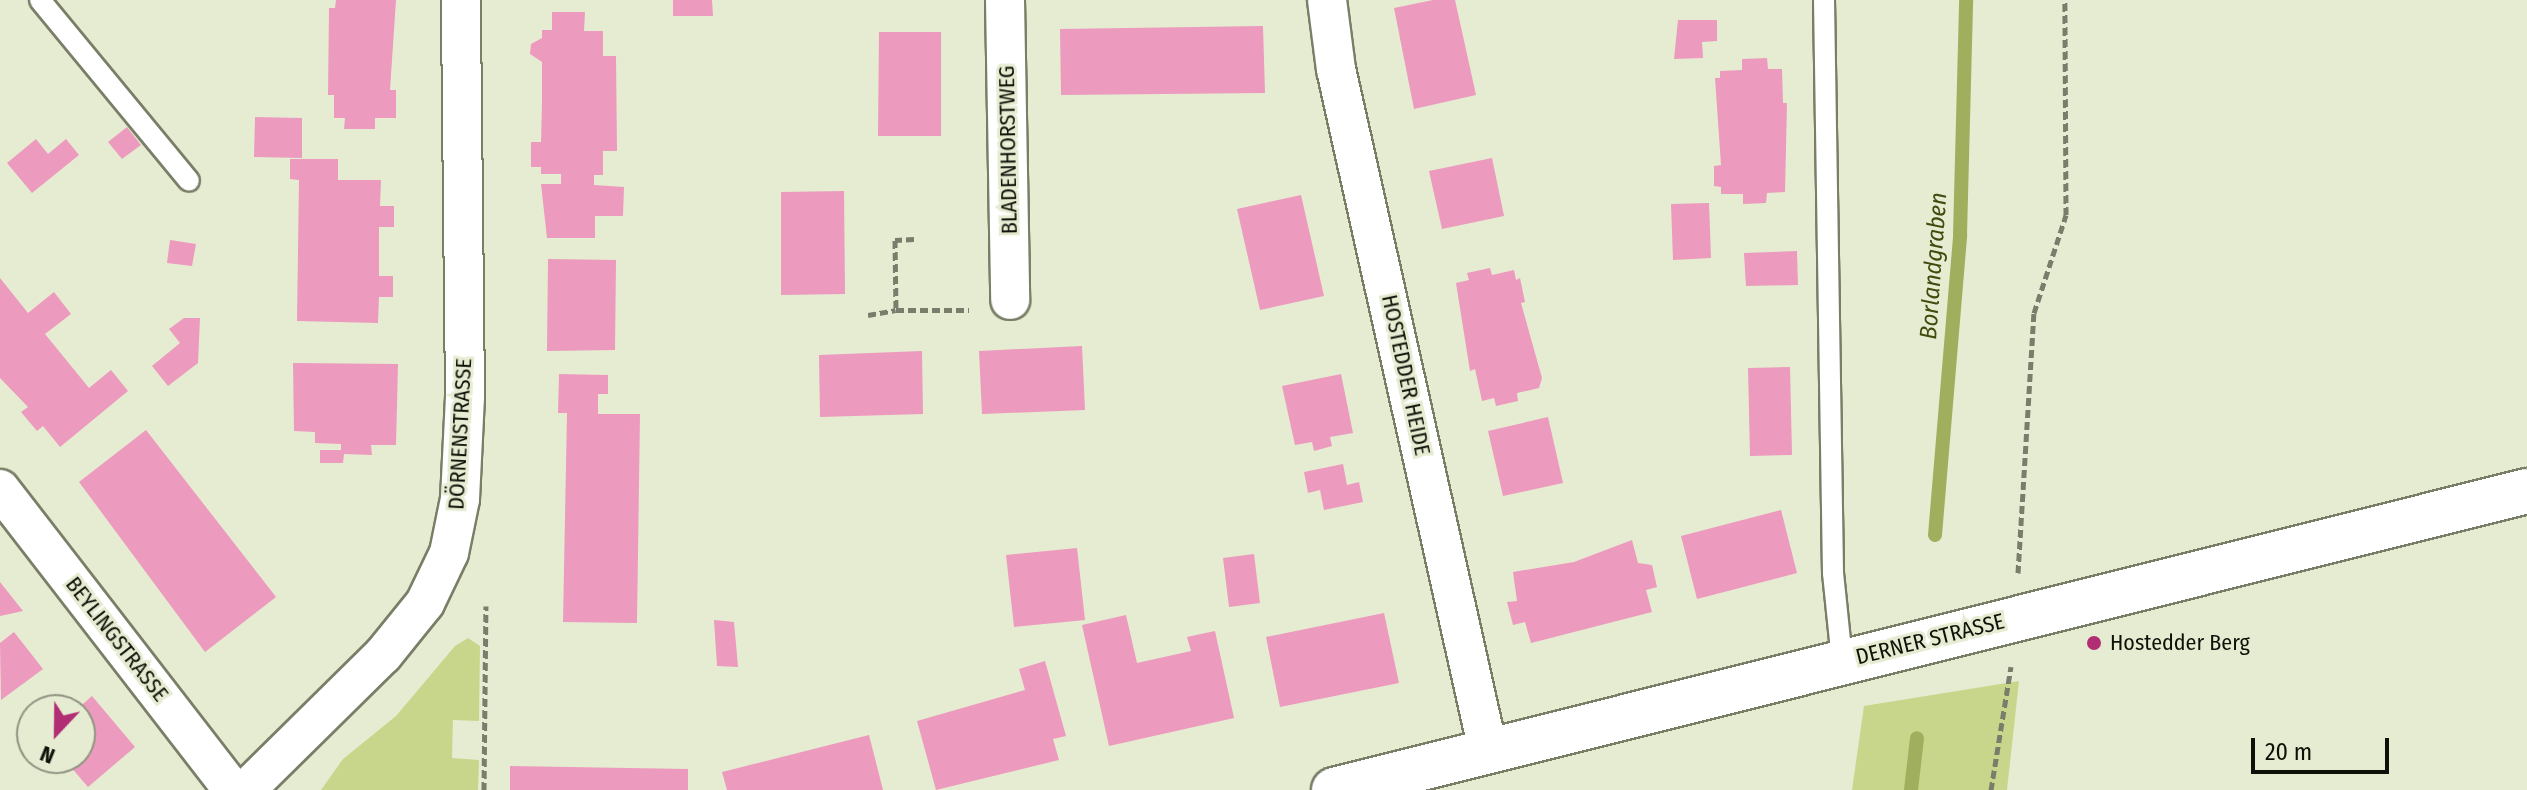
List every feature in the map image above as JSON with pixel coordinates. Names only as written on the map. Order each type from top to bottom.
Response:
[{"type":"main road","name":"DERNER STRASSE","points":[[1334,790],[1842,660],[2527,491]]},
{"type":"street","name":"DÖRNENSTRASSE","points":[[246,790],[383,655],[425,603],[449,553],[460,499],[465,397],[461,0]]},
{"type":"street","name":"BLADENHORSTWEG","points":[[996,305],[1005,0]]},
{"type":"street","name":"HOSTEDDER HEIDE","points":[[1327,0],[1336,69],[1488,750]]},
{"type":"street","name":"BEYLINGSTRASSE","points":[[0,489],[233,790]]},
{"type":"lane","points":[[40,0],[189,181]]},
{"type":"lane","points":[[1824,0],[1833,573],[1842,660]]},
{"type":"path","points":[[1991,790],[2018,618],[2034,313],[2066,215],[2065,0]]},
{"type":"path","points":[[896,310],[895,240],[914,239]]},
{"type":"path","points":[[868,315],[896,310],[996,305]]},
{"type":"path","points":[[484,790],[486,606]]},
{"type":"green space","points":[[468,638],[480,646],[479,721],[453,720],[452,758],[479,760],[478,790],[321,790],[343,759],[396,716],[455,646]]},
{"type":"green space","points":[[2019,681],[2007,790],[1852,790],[1864,706]]},
{"type":"building","points":[[336,0],[396,0],[390,90],[396,90],[396,118],[375,118],[375,129],[344,129],[345,118],[334,118],[334,95],[328,95],[329,8],[335,8]]},
{"type":"building","points":[[673,0],[712,0],[713,16],[673,16]]},
{"type":"building","points":[[1433,0],[1455,0],[1476,95],[1414,109],[1394,8]]},
{"type":"building","points":[[552,12],[585,12],[584,31],[603,31],[603,56],[616,56],[617,151],[603,151],[603,175],[594,175],[594,185],[624,187],[623,216],[595,216],[595,238],[547,238],[541,184],[561,184],[561,174],[541,174],[541,167],[531,167],[531,142],[541,142],[542,62],[530,54],[531,44],[542,38],[542,30],[552,30]]},
{"type":"building","points":[[1678,20],[1717,20],[1717,41],[1702,42],[1703,58],[1674,59]]},
{"type":"building","points":[[1263,26],[1265,93],[1061,95],[1060,29]]},
{"type":"building","points":[[879,32],[941,32],[941,136],[878,136]]},
{"type":"building","points":[[1767,58],[1768,69],[1782,69],[1783,103],[1787,103],[1785,192],[1767,193],[1766,203],[1743,204],[1743,194],[1721,194],[1721,187],[1714,186],[1714,166],[1721,165],[1715,78],[1720,78],[1720,71],[1742,70],[1742,59]]},
{"type":"building","points":[[255,117],[302,118],[302,158],[254,157]]},
{"type":"building","points":[[127,127],[141,145],[122,159],[108,142]]},
{"type":"building","points":[[36,139],[48,154],[66,139],[79,155],[32,193],[7,163]]},
{"type":"building","points":[[1492,158],[1504,216],[1442,229],[1429,171]]},
{"type":"building","points":[[290,159],[338,159],[338,180],[381,180],[380,206],[394,206],[394,227],[379,227],[379,276],[393,276],[393,297],[379,297],[378,323],[297,321],[299,180],[290,179]]},
{"type":"building","points":[[844,191],[845,294],[781,295],[781,192]]},
{"type":"building","points":[[1301,195],[1324,296],[1260,310],[1237,209]]},
{"type":"building","points":[[1709,203],[1711,258],[1673,260],[1671,204]]},
{"type":"building","points":[[170,240],[196,244],[192,266],[167,263]]},
{"type":"building","points":[[1797,251],[1798,285],[1746,286],[1744,253]]},
{"type":"building","points":[[548,259],[616,260],[615,350],[547,351]]},
{"type":"building","points":[[1490,268],[1492,275],[1514,270],[1516,280],[1520,278],[1525,302],[1521,303],[1542,378],[1539,388],[1517,393],[1518,401],[1496,406],[1494,398],[1482,401],[1475,369],[1470,371],[1456,283],[1469,280],[1467,273]]},
{"type":"building","points":[[0,278],[28,313],[54,292],[71,314],[45,334],[89,388],[111,370],[128,391],[60,447],[43,426],[37,431],[21,412],[28,407],[0,378]]},
{"type":"building","points":[[184,318],[200,318],[198,363],[168,386],[152,366],[180,343],[169,329]]},
{"type":"building","points":[[1082,346],[1085,410],[982,414],[979,351]]},
{"type":"building","points":[[922,351],[923,414],[820,417],[819,355]]},
{"type":"building","points":[[293,363],[398,364],[396,445],[371,445],[372,455],[344,454],[343,463],[320,463],[320,450],[341,450],[341,444],[315,443],[315,432],[294,431]]},
{"type":"building","points":[[1790,367],[1792,455],[1750,456],[1748,368]]},
{"type":"building","points":[[559,374],[608,375],[608,394],[598,394],[598,414],[640,414],[637,623],[563,622],[567,413],[558,413]]},
{"type":"building","points":[[1341,374],[1353,433],[1330,437],[1332,446],[1314,451],[1312,442],[1295,445],[1282,386]]},
{"type":"building","points":[[1548,417],[1563,483],[1503,496],[1488,431]]},
{"type":"building","points":[[146,430],[276,597],[205,652],[79,482]]},
{"type":"building","points":[[1343,464],[1347,485],[1359,482],[1363,502],[1324,510],[1320,490],[1308,493],[1304,472]]},
{"type":"building","points":[[1781,510],[1797,573],[1697,599],[1681,536]]},
{"type":"building","points":[[1632,540],[1638,563],[1652,565],[1657,587],[1646,590],[1652,612],[1531,643],[1525,622],[1513,625],[1507,602],[1517,601],[1513,572],[1574,562]]},
{"type":"building","points":[[1077,548],[1085,620],[1014,627],[1006,555]]},
{"type":"building","points":[[1254,554],[1260,603],[1229,607],[1223,558]]},
{"type":"building","points":[[0,582],[23,611],[0,616]]},
{"type":"building","points":[[1384,613],[1399,683],[1280,707],[1266,637]]},
{"type":"building","points":[[1126,615],[1137,663],[1191,651],[1187,637],[1215,631],[1234,718],[1109,746],[1082,625]]},
{"type":"building","points":[[714,620],[734,622],[738,667],[717,666]]},
{"type":"building","points":[[14,632],[43,669],[1,700],[0,643]]},
{"type":"building","points":[[1045,661],[1066,736],[1053,739],[1059,760],[936,790],[917,721],[1025,690],[1019,669]]},
{"type":"building","points":[[96,701],[135,747],[88,787],[77,774],[96,774]]},
{"type":"building","points":[[869,735],[883,790],[727,790],[722,772]]},
{"type":"building","points":[[510,766],[688,769],[688,790],[510,790]]},
{"type":"waterway","name":"Borlandgraben","points":[[1935,535],[1960,235],[1966,0]]},
{"type":"waterway","name":"Borlandgraben","points":[[1911,790],[1917,738]]},
{"type":"place","name":"Hostedder Berg","points":[[2094,643]]}]
